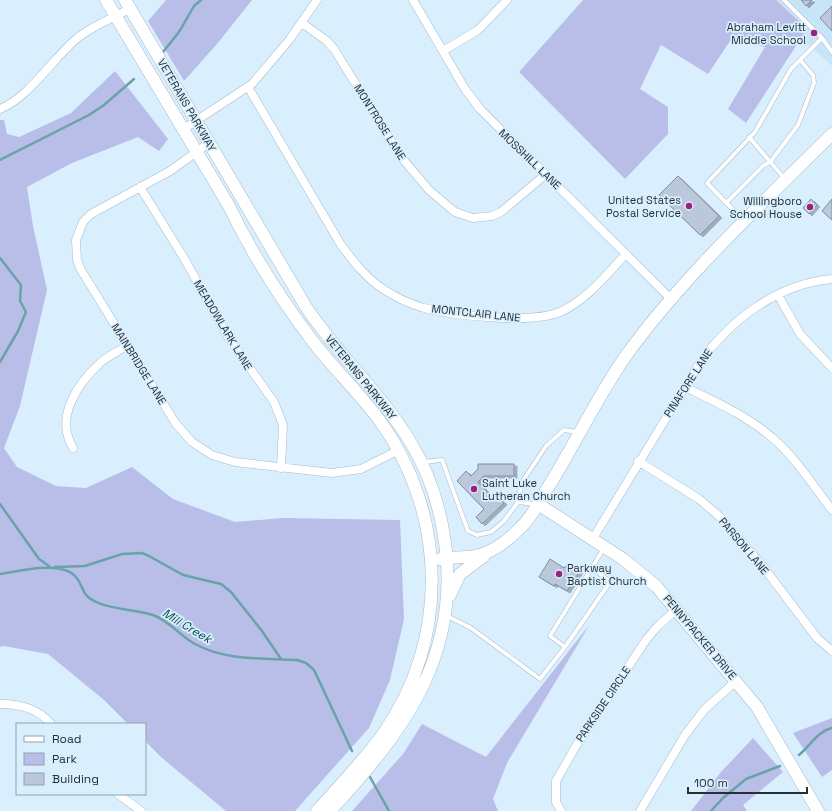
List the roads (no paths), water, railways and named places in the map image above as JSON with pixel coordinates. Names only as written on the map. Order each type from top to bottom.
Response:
[{"type":"main road","name":"VETERANS PARKWAY","points":[[106,0],[290,311],[315,344],[376,417],[397,451]]},
{"type":"main road","name":"VETERANS PARKWAY","points":[[128,4],[306,307],[341,353],[388,408],[422,463],[439,509],[447,558],[445,610],[436,655],[423,686],[406,718],[390,742],[330,811]]},
{"type":"main road","points":[[445,610],[454,585],[460,574],[489,551],[509,539],[519,530],[538,504],[619,367],[646,329],[745,222],[832,134]]},
{"type":"main road","points":[[317,811],[384,733],[412,681],[420,661],[428,624],[432,589],[431,561],[422,506],[407,466],[397,451]]},
{"type":"main road","name":"PENNYPACKER DRIVE","points":[[538,504],[604,547],[652,582],[736,681],[766,720],[818,811]]},
{"type":"main road","points":[[431,561],[447,558],[469,557],[489,551]]},
{"type":"street","points":[[182,130],[248,87],[275,59],[317,0]]},
{"type":"street","name":"MOSSHILL LANE","points":[[413,0],[465,89],[480,109],[672,300]]},
{"type":"street","points":[[443,51],[478,30],[507,0]]},
{"type":"street","points":[[0,109],[16,99],[76,39],[85,32],[116,16],[128,4]]},
{"type":"street","name":"MONTROSE LANE","points":[[302,23],[327,41],[334,49],[401,157],[429,190],[455,212],[473,218],[487,217],[501,212],[545,175]]},
{"type":"street","name":"MONTCLAIR LANE","points":[[248,87],[341,245],[381,289],[401,299],[423,308],[448,312],[498,317],[542,317],[561,312],[584,296],[626,254]]},
{"type":"street","name":"MAINBRIDGE LANE","points":[[209,143],[170,171],[91,214],[81,226],[76,240],[77,260],[81,270],[176,424],[192,442],[202,449],[223,459],[281,468],[332,473],[361,469],[397,451]]},
{"type":"street","name":"MEADOWLARK LANE","points":[[140,187],[228,337],[274,402],[283,426],[281,468]]},
{"type":"street","name":"PINAFORE LANE","points":[[592,540],[638,461],[707,352],[725,332],[749,313],[778,295],[808,284],[832,279]]},
{"type":"street","points":[[778,295],[800,334],[832,368]]},
{"type":"street","points":[[73,448],[66,435],[65,427],[65,419],[72,401],[85,380],[97,366],[128,345]]},
{"type":"street","points":[[685,387],[724,406],[755,424],[775,440],[792,458],[832,510]]},
{"type":"street","name":"PARSON LANE","points":[[638,461],[699,499],[718,516],[761,564],[817,638],[832,651]]},
{"type":"street","name":"PARKSIDE CIRCLE","points":[[561,811],[556,802],[556,781],[576,746],[646,640],[657,627],[677,610]]},
{"type":"street","points":[[640,811],[685,735],[704,710],[736,681]]},
{"type":"street","points":[[0,704],[21,706],[39,713],[50,723]]},
{"type":"street","points":[[119,795],[141,811]]},
{"type":"lane","points":[[784,0],[822,38],[832,52]]},
{"type":"lane","points":[[745,222],[707,183],[755,132],[791,69],[822,38]]},
{"type":"lane","points":[[726,203],[763,166],[770,161],[798,125],[814,83],[813,75],[800,60]]},
{"type":"lane","points":[[749,137],[786,180]]},
{"type":"lane","points":[[422,463],[442,460],[468,531],[477,535],[490,532],[504,521],[518,502],[522,482],[546,446],[564,430],[581,432]]},
{"type":"lane","points":[[518,502],[538,504]]},
{"type":"lane","points":[[565,647],[550,636],[593,568],[604,547]]},
{"type":"lane","points":[[445,610],[540,679],[565,647],[610,582],[593,568]]},
{"type":"waterway","points":[[163,52],[179,32],[194,6],[201,0]]},
{"type":"waterway","points":[[0,160],[89,115],[104,105],[134,79]]},
{"type":"waterway","points":[[0,258],[21,285],[20,301],[26,312],[18,331],[0,362]]},
{"type":"waterway","points":[[0,504],[39,559],[49,566]]},
{"type":"waterway","points":[[55,567],[85,566],[122,554],[142,553],[183,575],[221,584],[231,592],[262,631],[281,659]]},
{"type":"waterway","name":"Mill Creek","points":[[0,574],[40,568],[61,569],[76,577],[90,599],[115,608],[153,615],[165,621],[190,641],[207,649],[245,658],[297,660],[306,663],[314,670],[352,751]]},
{"type":"waterway","points":[[799,755],[818,735],[832,728]]},
{"type":"waterway","points":[[711,811],[723,798],[746,779],[780,766]]},
{"type":"waterway","name":"Mill Creek","points":[[370,777],[389,811]]},
{"type":"place","name":"Abraham Levitt Middle School","points":[[814,33]]},
{"type":"place","name":"United States Postal Service","points":[[689,206]]},
{"type":"place","name":"Willingboro School House","points":[[810,207]]},
{"type":"place","name":"Saint Luke Lutheran Church","points":[[474,489]]},
{"type":"place","name":"Parkway Baptist Church","points":[[559,574]]}]
